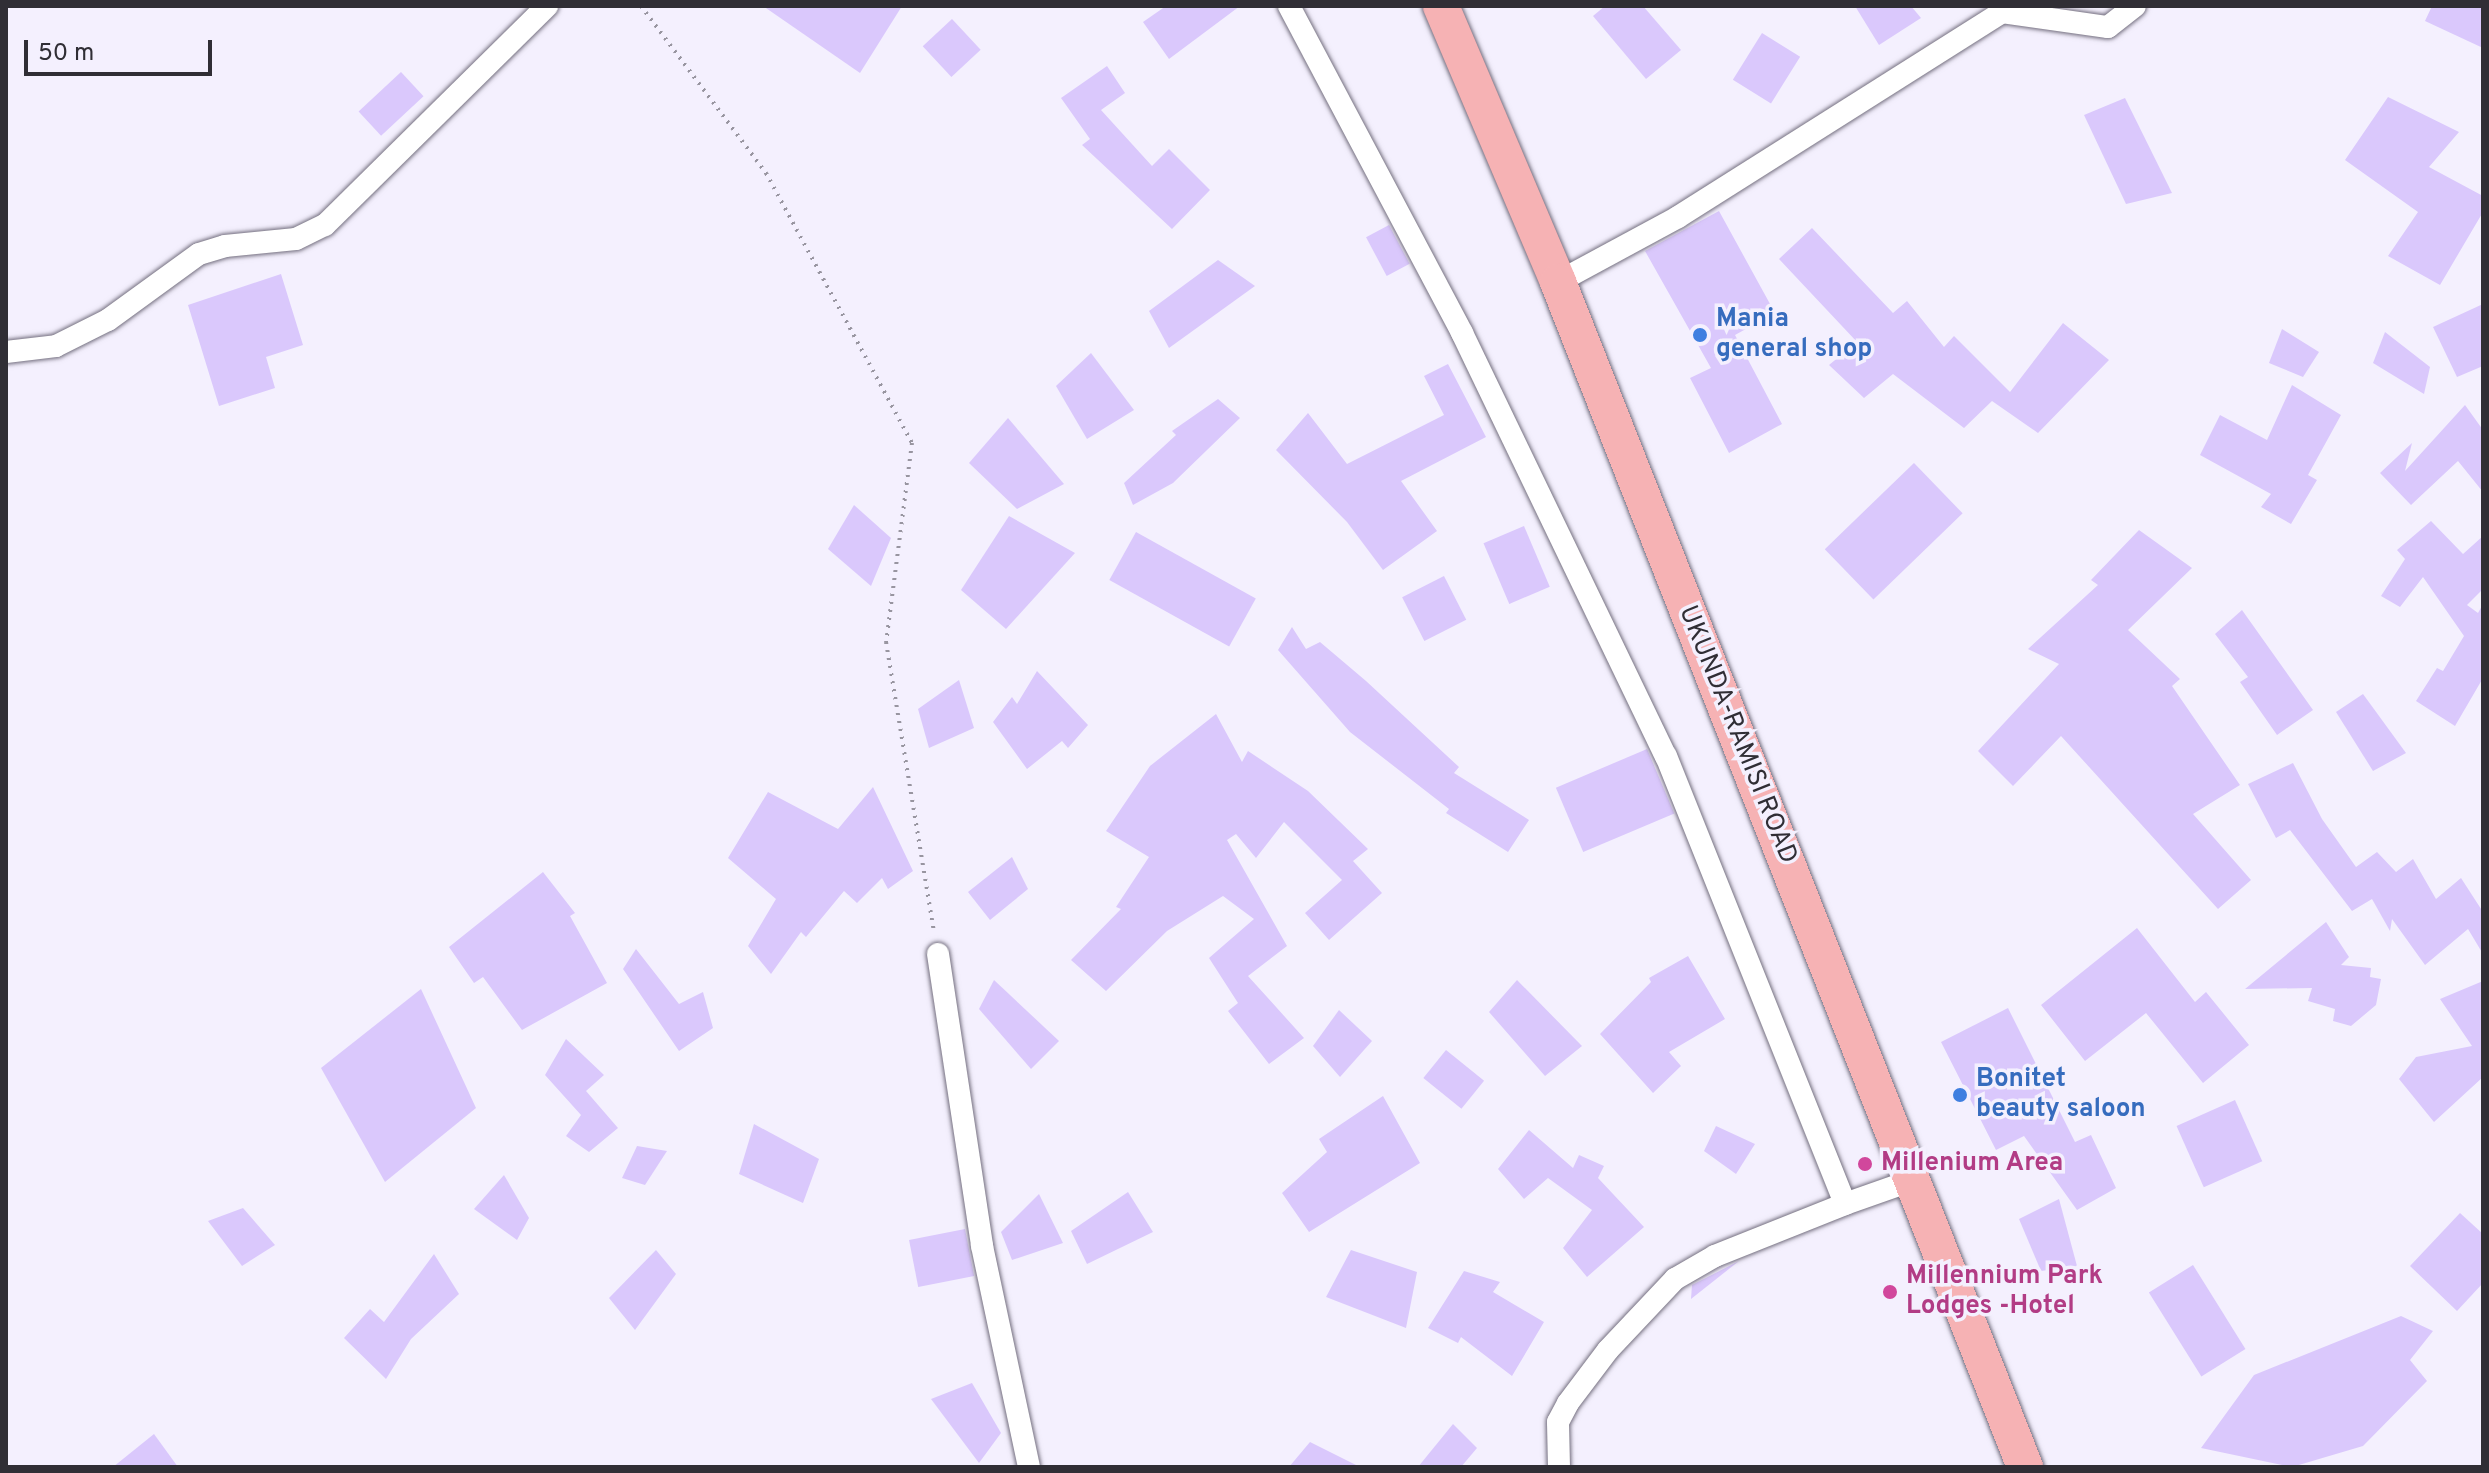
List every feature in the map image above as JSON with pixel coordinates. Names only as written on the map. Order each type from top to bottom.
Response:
[{"type":"highway","name":"UKUNDA-RAMISI ROAD","points":[[1441,6],[1558,282],[2025,1467]]},
{"type":"street","points":[[6,352],[69,340],[108,320],[199,254],[225,246],[296,239],[325,225],[547,6]]},
{"type":"street","points":[[1289,6],[1462,333],[1666,756],[1845,1204]]},
{"type":"street","points":[[1558,282],[1678,217],[2002,12],[2108,27],[2135,6]]},
{"type":"street","points":[[938,954],[982,1246],[1029,1467]]},
{"type":"street","points":[[1559,1467],[1558,1422],[1568,1403],[1608,1350],[1675,1279],[1715,1256],[1913,1180]]},
{"type":"path","points":[[641,6],[766,173],[912,443],[886,642],[938,954]]},
{"type":"building","points":[[763,6],[902,6],[860,73]]},
{"type":"building","points":[[1166,6],[1240,6],[1169,59],[1143,22]]},
{"type":"building","points":[[1605,6],[1643,6],[1681,50],[1646,79],[1593,16]]},
{"type":"building","points":[[1855,6],[1911,6],[1921,18],[1879,45]]},
{"type":"building","points":[[2432,6],[2483,6],[2483,48],[2425,21]]},
{"type":"building","points":[[952,19],[981,50],[951,77],[923,46]]},
{"type":"building","points":[[1762,33],[1800,57],[1771,103],[1733,80]]},
{"type":"building","points":[[1107,66],[1125,93],[1101,110],[1152,166],[1169,149],[1210,190],[1172,229],[1082,145],[1090,139],[1061,98]]},
{"type":"building","points":[[401,72],[424,96],[381,136],[359,112]]},
{"type":"building","points":[[2388,97],[2459,132],[2429,167],[2483,196],[2483,212],[2440,285],[2388,256],[2418,212],[2345,160]]},
{"type":"building","points":[[2125,98],[2172,193],[2126,204],[2084,115]]},
{"type":"building","points":[[1719,211],[1775,313],[1735,335],[1782,424],[1729,453],[1690,378],[1711,368],[1645,251]]},
{"type":"building","points":[[1389,225],[1410,264],[1387,276],[1366,237]]},
{"type":"building","points":[[1812,228],[1893,313],[1907,301],[1944,347],[1954,336],[2010,392],[2063,323],[2109,360],[2038,433],[1992,401],[1964,428],[1893,374],[1864,398],[1829,365],[1857,342],[1779,259]]},
{"type":"building","points":[[1218,260],[1255,286],[1169,348],[1149,311]]},
{"type":"building","points":[[281,274],[303,345],[266,357],[275,388],[219,406],[188,305]]},
{"type":"building","points":[[2483,304],[2483,366],[2457,377],[2433,327]]},
{"type":"building","points":[[2282,329],[2319,352],[2303,377],[2269,363]]},
{"type":"building","points":[[2385,332],[2430,367],[2424,394],[2373,363]]},
{"type":"building","points":[[1091,353],[1134,410],[1087,439],[1056,386]]},
{"type":"building","points":[[1448,364],[1486,437],[1401,481],[1437,531],[1383,570],[1347,522],[1276,450],[1308,413],[1347,464],[1444,415],[1424,376]]},
{"type":"building","points":[[2292,385],[2341,415],[2308,475],[2317,480],[2291,524],[2261,507],[2271,494],[2200,455],[2220,415],[2267,440]]},
{"type":"building","points":[[1218,399],[1240,418],[1173,483],[1133,505],[1124,483],[1176,435],[1172,431]]},
{"type":"building","points":[[2465,405],[2483,430],[2483,492],[2458,461],[2411,505],[2380,473],[2412,443],[2405,471]]},
{"type":"building","points":[[1008,418],[1064,484],[1017,509],[969,463]]},
{"type":"building","points":[[1914,463],[1963,513],[1873,599],[1825,549]]},
{"type":"building","points":[[854,505],[891,538],[871,586],[828,549]]},
{"type":"building","points":[[1009,516],[1075,553],[1006,629],[961,590]]},
{"type":"building","points":[[2431,521],[2463,554],[2483,536],[2483,589],[2467,605],[2478,613],[2483,604],[2483,678],[2455,726],[2416,701],[2437,668],[2443,671],[2464,636],[2423,577],[2400,607],[2381,596],[2405,559],[2397,550]]},
{"type":"building","points":[[1524,526],[1550,587],[1509,604],[1483,543]]},
{"type":"building","points":[[2139,530],[2192,568],[2128,630],[2180,679],[2172,686],[2240,785],[2193,814],[2251,880],[2218,909],[2061,736],[2013,786],[1978,751],[2059,664],[2028,649],[2098,585],[2091,580]]},
{"type":"building","points":[[1136,532],[1256,598],[1229,647],[1109,580]]},
{"type":"building","points":[[1444,576],[1466,620],[1424,641],[1402,597]]},
{"type":"building","points":[[2242,610],[2313,710],[2277,735],[2240,682],[2248,677],[2215,634]]},
{"type":"building","points":[[1292,627],[1306,649],[1320,642],[1366,681],[1459,767],[1454,773],[1529,820],[1508,852],[1446,813],[1449,809],[1350,732],[1278,650]]},
{"type":"building","points":[[1037,671],[1088,725],[1068,748],[1062,741],[1027,769],[993,722],[1012,697],[1017,704]]},
{"type":"building","points":[[959,680],[974,728],[929,748],[918,709]]},
{"type":"building","points":[[2363,694],[2406,753],[2373,771],[2336,712]]},
{"type":"building","points":[[1216,714],[1242,762],[1248,751],[1308,791],[1368,849],[1353,861],[1382,893],[1329,940],[1305,913],[1342,880],[1284,822],[1256,858],[1236,834],[1227,840],[1287,946],[1248,976],[1304,1038],[1269,1064],[1228,1011],[1238,1003],[1209,958],[1254,919],[1223,896],[1167,931],[1106,991],[1071,960],[1121,909],[1116,907],[1149,857],[1106,831],[1150,766]]},
{"type":"building","points":[[1647,749],[1674,813],[1583,852],[1556,788]]},
{"type":"building","points":[[2293,763],[2322,819],[2356,867],[2377,852],[2396,872],[2413,859],[2436,899],[2461,878],[2483,912],[2483,954],[2468,929],[2425,965],[2392,919],[2390,931],[2372,899],[2352,911],[2290,830],[2276,838],[2248,784]]},
{"type":"building","points":[[873,787],[913,871],[888,889],[882,878],[857,903],[844,891],[806,937],[801,932],[771,974],[748,946],[776,899],[728,858],[768,792],[838,829]]},
{"type":"building","points":[[1012,857],[1028,889],[990,920],[968,892]]},
{"type":"building","points":[[543,872],[575,913],[570,916],[607,983],[522,1030],[483,977],[474,983],[449,947]]},
{"type":"building","points":[[2326,922],[2349,957],[2341,965],[2371,968],[2370,977],[2381,979],[2376,1005],[2351,1026],[2333,1021],[2335,1009],[2308,1001],[2312,988],[2245,989]]},
{"type":"building","points":[[2137,928],[2195,1002],[2206,992],[2249,1045],[2203,1083],[2146,1013],[2085,1061],[2041,1005]]},
{"type":"building","points":[[636,949],[679,1004],[703,992],[713,1028],[679,1051],[623,969]]},
{"type":"building","points":[[1688,956],[1725,1019],[1669,1052],[1681,1066],[1653,1093],[1600,1034],[1651,982],[1649,978]]},
{"type":"building","points":[[994,980],[1059,1041],[1031,1069],[979,1009]]},
{"type":"building","points":[[1517,980],[1582,1046],[1545,1076],[1489,1012]]},
{"type":"building","points":[[2483,981],[2483,1077],[2434,1122],[2399,1079],[2416,1057],[2472,1046],[2440,999]]},
{"type":"building","points":[[421,989],[476,1108],[385,1182],[321,1068]]},
{"type":"building","points":[[2008,1008],[2075,1142],[2091,1135],[2116,1188],[2077,1210],[2024,1136],[1996,1150],[1941,1042]]},
{"type":"building","points":[[1339,1010],[1372,1041],[1340,1077],[1313,1046]]},
{"type":"building","points":[[566,1039],[604,1075],[586,1091],[618,1128],[589,1152],[566,1136],[581,1115],[545,1075]]},
{"type":"building","points":[[1446,1050],[1484,1081],[1461,1109],[1423,1078]]},
{"type":"building","points":[[1383,1096],[1420,1163],[1309,1232],[1282,1193],[1327,1152],[1319,1139]]},
{"type":"building","points":[[2235,1100],[2262,1161],[2204,1187],[2177,1126]]},
{"type":"building","points":[[754,1124],[819,1159],[803,1203],[739,1174]]},
{"type":"building","points":[[1716,1126],[1755,1144],[1736,1174],[1704,1151]]},
{"type":"building","points":[[1529,1130],[1573,1168],[1579,1155],[1604,1166],[1598,1178],[1644,1227],[1587,1277],[1563,1248],[1592,1210],[1548,1178],[1524,1199],[1498,1169]]},
{"type":"building","points":[[637,1146],[667,1151],[645,1185],[622,1178]]},
{"type":"building","points":[[504,1175],[529,1218],[517,1240],[474,1209]]},
{"type":"building","points":[[1128,1192],[1153,1232],[1087,1264],[1071,1231]]},
{"type":"building","points":[[1039,1194],[1063,1243],[1012,1260],[1001,1232]]},
{"type":"building","points":[[2059,1199],[2077,1266],[2041,1271],[2019,1219]]},
{"type":"building","points":[[243,1208],[275,1245],[242,1266],[208,1221]]},
{"type":"building","points":[[2460,1213],[2483,1234],[2483,1283],[2457,1311],[2410,1266]]},
{"type":"building","points":[[965,1229],[974,1276],[918,1287],[909,1240]]},
{"type":"building","points":[[656,1250],[676,1274],[635,1330],[609,1298]]},
{"type":"building","points":[[1351,1250],[1417,1272],[1406,1328],[1326,1297]]},
{"type":"building","points":[[434,1254],[459,1294],[411,1339],[386,1379],[344,1338],[370,1309],[384,1322]]},
{"type":"building","points":[[1739,1261],[1691,1299],[1692,1285]]},
{"type":"building","points":[[2193,1265],[2245,1349],[2201,1377],[2149,1293]]},
{"type":"building","points":[[1464,1271],[1500,1282],[1493,1292],[1544,1322],[1512,1376],[1461,1337],[1458,1343],[1428,1328]]},
{"type":"building","points":[[2401,1316],[2433,1331],[2410,1360],[2427,1381],[2363,1446],[2292,1467],[2201,1448],[2254,1375]]},
{"type":"building","points":[[972,1383],[1001,1433],[979,1463],[931,1399]]},
{"type":"building","points":[[1453,1424],[1477,1448],[1461,1467],[1418,1467]]},
{"type":"building","points":[[154,1434],[178,1467],[113,1467]]},
{"type":"building","points":[[1310,1442],[1360,1467],[1289,1467]]},
{"type":"place","name":"Mania general shop","points":[[1700,335]]},
{"type":"place","name":"Bonitet beauty saloon","points":[[1960,1095]]},
{"type":"place","name":"Millenium Area","points":[[1865,1164]]},
{"type":"place","name":"Millennium Park Lodges -Hotel","points":[[1890,1292]]}]
